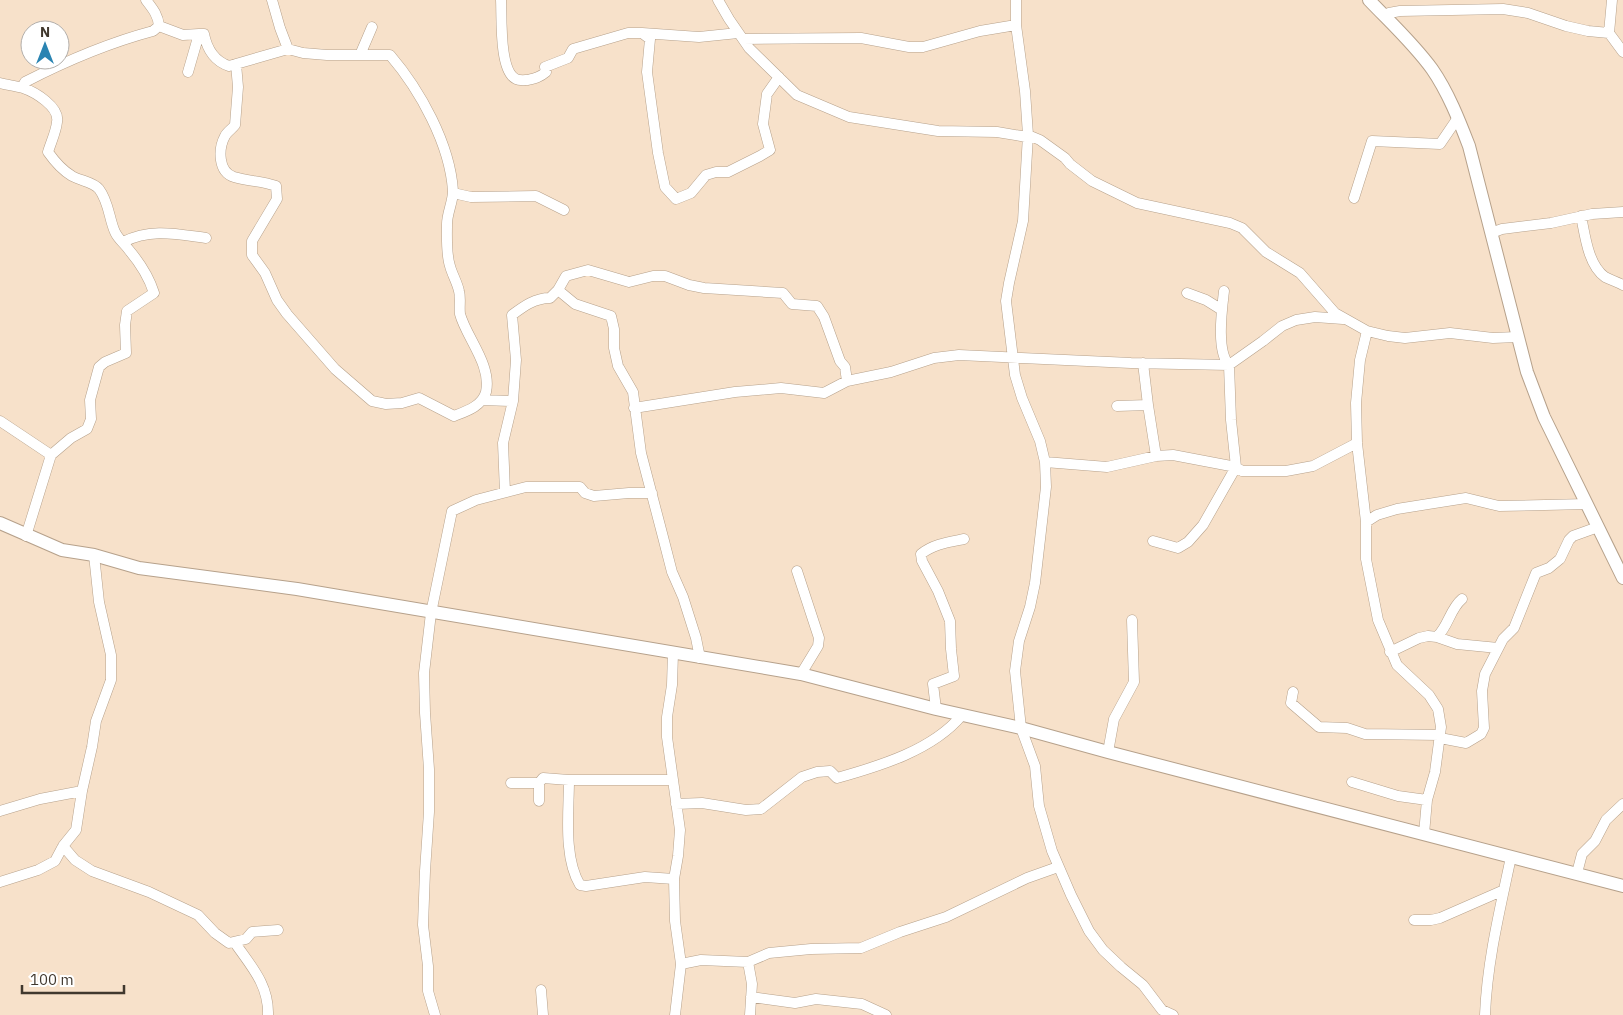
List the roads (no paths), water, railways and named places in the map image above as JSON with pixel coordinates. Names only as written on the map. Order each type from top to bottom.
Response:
[{"type":"main road","points":[[1369,0],[1431,68],[1458,119],[1469,146],[1527,372],[1544,417],[1623,579]]},
{"type":"main road","points":[[0,523],[26,536],[62,550],[94,555],[139,568],[297,589],[801,674],[936,709],[1021,728],[1623,886]]},
{"type":"street","points":[[146,0],[156,12],[159,26]]},
{"type":"street","points":[[272,0],[288,49]]},
{"type":"street","points":[[501,0],[504,56],[510,73],[517,80],[539,78],[546,72],[544,67],[568,58],[574,49],[628,33],[699,37],[861,38],[909,47],[923,47],[980,31],[1016,25]]},
{"type":"street","points":[[718,0],[749,48],[797,95],[849,117],[938,132],[997,132],[1028,136],[1040,140],[1092,181],[1136,203],[1230,223],[1242,228],[1266,252],[1300,273],[1335,313],[1367,331],[1405,338],[1450,334],[1493,338],[1517,337]]},
{"type":"street","points":[[1016,0],[1016,25],[1025,92],[1028,136],[1023,221],[1006,301],[1015,375],[1040,441],[1045,462],[1046,487],[1034,583],[1030,606],[1019,641],[1015,671],[1021,728],[1035,766],[1039,806],[1058,867],[1089,931],[1103,950],[1143,985],[1162,1010],[1173,1015]]},
{"type":"street","points":[[1612,0],[1609,33],[1623,52]]},
{"type":"street","points":[[1385,16],[1389,13],[1400,11],[1503,9],[1528,13],[1566,26],[1588,31],[1609,33]]},
{"type":"street","points":[[159,26],[183,34],[204,34],[206,44],[216,59],[229,66],[288,49],[303,53],[327,55],[390,55],[406,75],[439,135],[450,173],[453,193],[447,223],[449,264],[459,291],[460,314],[478,352],[486,378],[486,391],[482,400],[476,406],[454,416],[419,398],[402,403],[386,404],[372,401],[335,369],[277,300],[265,273],[252,256],[252,242],[277,199],[276,186],[266,182],[232,177],[225,171],[221,162],[225,135],[235,125],[238,87],[236,64]]},
{"type":"street","points":[[22,87],[25,82],[66,61],[153,30],[159,26]]},
{"type":"street","points":[[360,55],[372,27]]},
{"type":"street","points":[[642,33],[650,39],[647,72],[658,153],[665,187],[676,199],[691,193],[706,175],[716,172],[728,172],[770,150],[763,124],[767,94],[778,78]]},
{"type":"street","points":[[188,72],[199,34]]},
{"type":"street","points":[[0,83],[12,87],[22,87],[35,94],[54,109],[58,120],[48,152],[58,166],[72,176],[93,184],[100,190],[118,238],[137,260],[146,274],[154,293],[127,311],[125,325],[126,353],[105,362],[99,367],[90,400],[90,419],[86,429],[71,438],[51,455],[26,536]]},
{"type":"street","points":[[1354,198],[1372,141],[1440,144],[1458,119]]},
{"type":"street","points":[[453,193],[471,198],[536,196],[564,210]]},
{"type":"street","points":[[1491,233],[1502,229],[1552,223],[1592,214],[1623,212]]},
{"type":"street","points":[[1581,216],[1597,269],[1604,276],[1623,285]]},
{"type":"street","points":[[123,242],[147,233],[166,233],[206,238]]},
{"type":"street","points":[[505,492],[503,443],[513,401],[516,360],[512,315],[540,298],[550,298],[558,290],[566,276],[588,270],[629,282],[653,276],[665,276],[689,286],[783,294],[792,304],[817,306],[824,317],[840,361],[845,367],[847,381]]},
{"type":"street","points":[[558,290],[575,304],[611,316],[618,366],[633,392],[641,453],[672,572],[694,631],[700,658]]},
{"type":"street","points":[[1153,540],[1178,548],[1188,542],[1204,525],[1236,467],[1231,420],[1229,364],[1224,360],[1221,340],[1224,291]]},
{"type":"street","points":[[1187,292],[1206,300],[1222,310]]},
{"type":"street","points":[[634,408],[735,392],[781,388],[824,393],[847,381],[891,372],[934,358],[960,355],[1143,363],[1229,364],[1282,326],[1296,320],[1315,317],[1346,320]]},
{"type":"street","points":[[1367,331],[1360,360],[1356,403],[1357,443],[1366,522],[1366,559],[1378,620],[1390,652],[1397,665],[1429,695],[1438,709],[1442,727],[1435,772],[1427,800],[1424,834]]},
{"type":"street","points":[[1143,363],[1156,456]]},
{"type":"street","points":[[482,400],[513,401]]},
{"type":"street","points":[[1117,406],[1148,405]]},
{"type":"street","points":[[0,421],[51,455]]},
{"type":"street","points":[[1045,462],[1107,466],[1156,456],[1173,455],[1236,467],[1242,470],[1286,472],[1312,466],[1357,443]]},
{"type":"street","points":[[435,1015],[428,991],[428,966],[423,925],[430,769],[424,673],[431,613],[452,511],[476,500],[526,487],[580,487],[585,493],[594,496],[652,493]]},
{"type":"street","points":[[1366,522],[1377,515],[1397,509],[1466,498],[1499,506],[1587,504]]},
{"type":"street","points":[[1293,692],[1291,703],[1319,727],[1348,728],[1365,734],[1440,736],[1466,743],[1481,734],[1484,728],[1482,691],[1485,674],[1503,639],[1514,628],[1536,573],[1549,568],[1560,559],[1569,540],[1573,536],[1598,527]]},
{"type":"street","points":[[936,709],[933,684],[954,676],[950,621],[938,591],[922,561],[922,554],[928,548],[948,542],[964,540]]},
{"type":"street","points":[[0,882],[38,870],[55,861],[63,846],[76,830],[96,721],[111,680],[111,655],[99,602],[94,555]]},
{"type":"street","points":[[798,571],[819,638],[818,646],[801,674]]},
{"type":"street","points":[[1438,637],[1449,622],[1455,605],[1462,599]]},
{"type":"street","points":[[1108,752],[1114,719],[1134,682],[1132,620]]},
{"type":"street","points":[[1390,652],[1419,638],[1428,636],[1438,637],[1457,644],[1498,648]]},
{"type":"street","points":[[673,653],[667,736],[680,830],[674,878],[681,964],[675,1015]]},
{"type":"street","points":[[676,804],[702,803],[746,810],[761,809],[802,777],[817,772],[830,771],[837,778],[867,770],[921,747],[952,727],[962,715]]},
{"type":"street","points":[[539,801],[542,778],[569,780],[672,780]]},
{"type":"street","points":[[569,780],[570,856],[576,879],[580,885],[586,886],[645,877],[674,878]]},
{"type":"street","points":[[1352,782],[1398,796],[1427,800]]},
{"type":"street","points":[[511,783],[540,783]]},
{"type":"street","points":[[0,811],[82,790]]},
{"type":"street","points":[[1577,873],[1582,854],[1595,841],[1606,820],[1623,804]]},
{"type":"street","points":[[63,846],[75,860],[92,871],[149,892],[198,915],[215,933],[230,943],[246,939],[252,932],[278,930]]},
{"type":"street","points":[[1485,1015],[1487,984],[1511,857]]},
{"type":"street","points":[[681,964],[701,960],[748,962],[769,953],[811,949],[861,948],[900,932],[946,917],[1027,878],[1058,867]]},
{"type":"street","points":[[1414,920],[1440,918],[1504,890]]},
{"type":"street","points":[[235,943],[263,983],[269,1004],[268,1015]]},
{"type":"street","points":[[748,962],[752,984],[750,1015]]},
{"type":"street","points":[[541,990],[543,1015]]},
{"type":"street","points":[[752,997],[795,1003],[816,999],[862,1004],[886,1015]]}]
